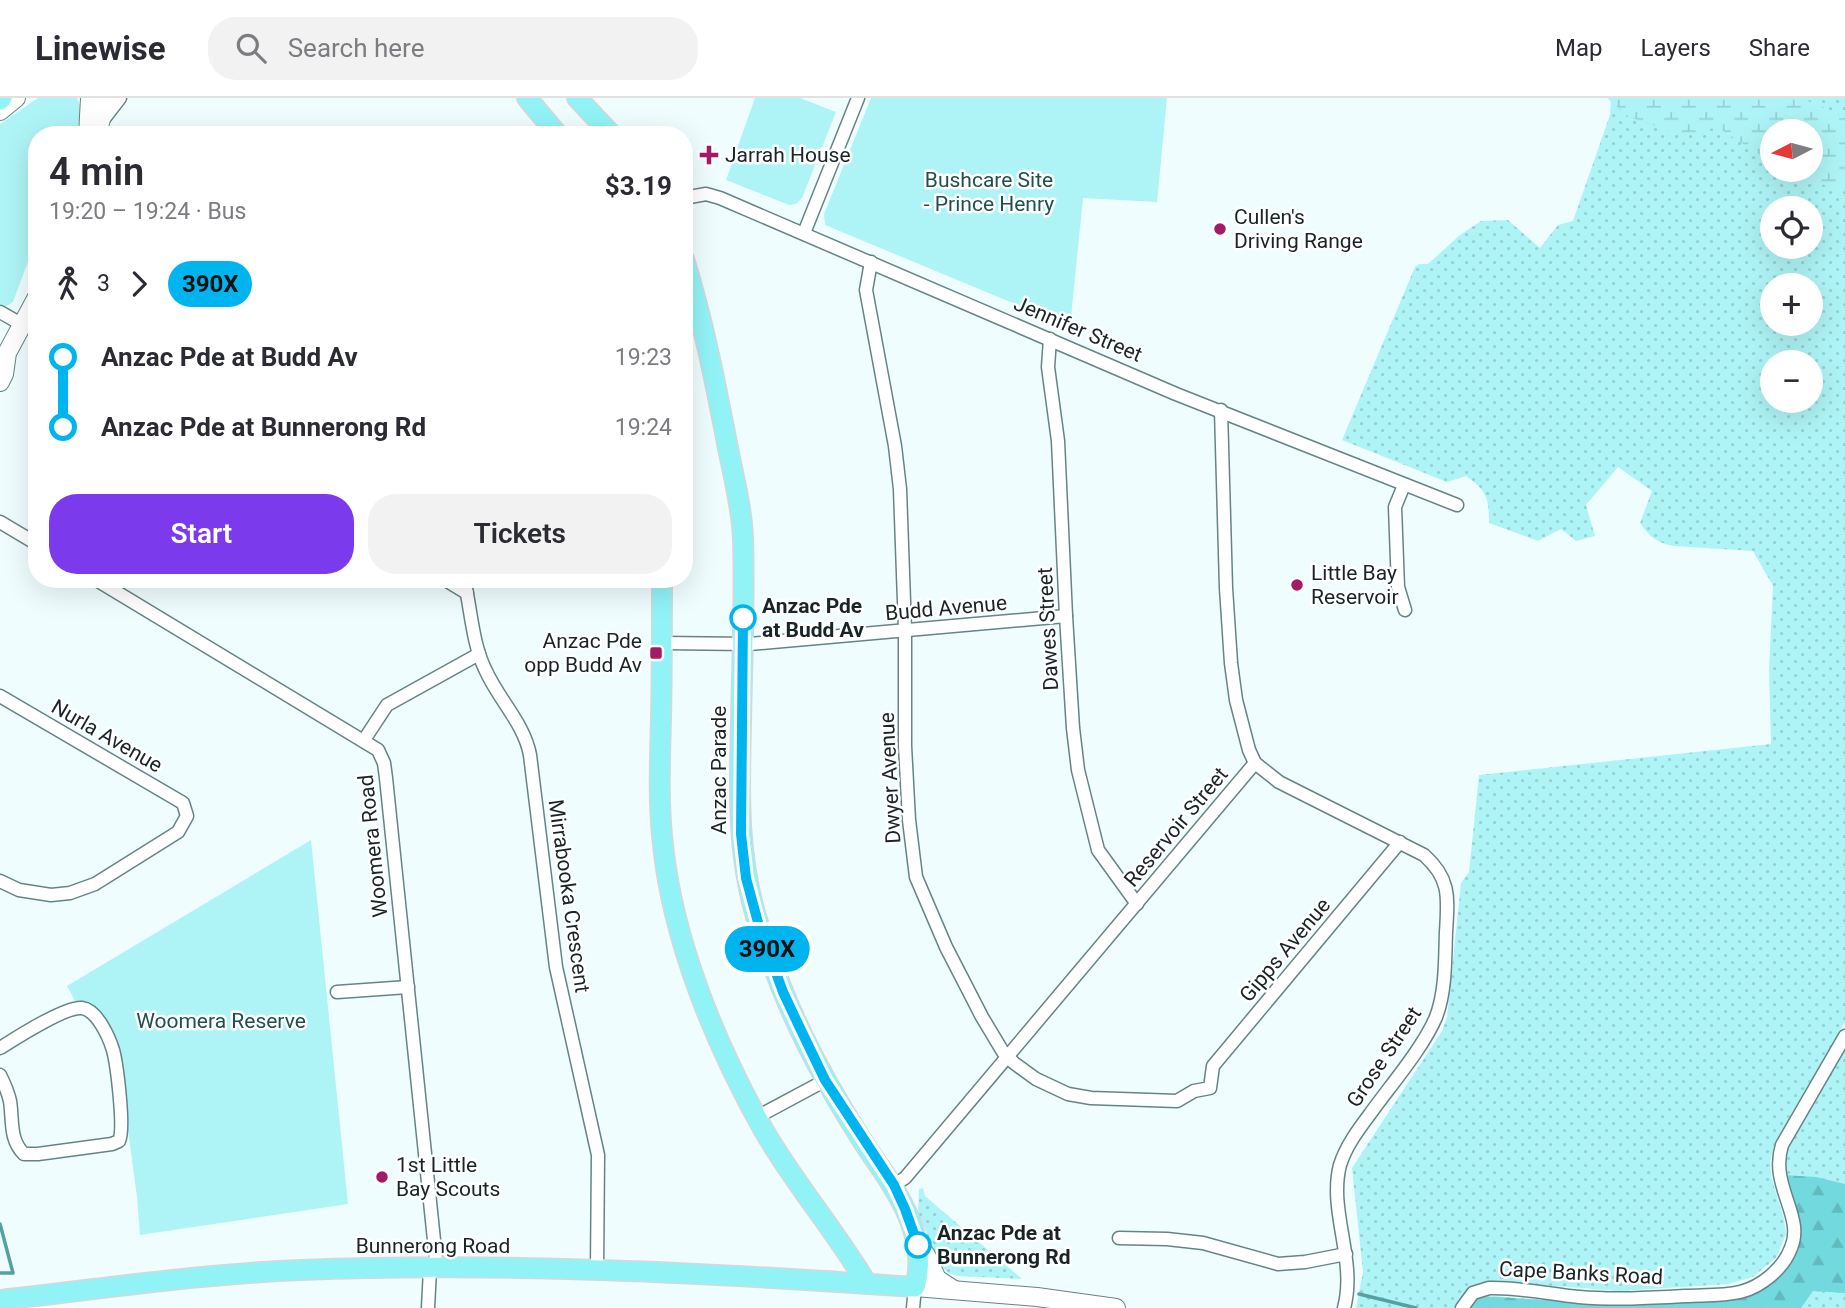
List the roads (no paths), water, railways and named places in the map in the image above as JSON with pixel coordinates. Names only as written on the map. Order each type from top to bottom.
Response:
[{"type":"main road","points":[[0,111],[16,98]]},
{"type":"main road","points":[[527,98],[550,126]]},
{"type":"main road","points":[[577,98],[603,126]]},
{"type":"main road","points":[[97,126],[105,99]]},
{"type":"main road","name":"Anzac Parade","points":[[693,292],[707,344],[742,521],[740,818],[746,878],[760,930],[783,992],[825,1080],[894,1185],[905,1209],[918,1245],[919,1275],[915,1287]]},
{"type":"main road","points":[[0,382],[4,374],[3,356],[28,315]]},
{"type":"main road","points":[[662,588],[660,816],[668,884],[695,980],[757,1117],[788,1170],[844,1247],[867,1284],[1037,1297],[1116,1308]]},
{"type":"main road","points":[[918,1245],[926,1255],[937,1279],[954,1290]]},
{"type":"main road","name":"Bunnerong Road","points":[[0,1300],[298,1270],[597,1270],[867,1284]]},
{"type":"street","points":[[804,233],[858,98]]},
{"type":"street","name":"Jennifer Street","points":[[693,196],[706,194],[720,198],[1176,394],[1457,505]]},
{"type":"street","name":"Dwyer Avenue","points":[[871,262],[866,290],[895,446],[900,489],[905,630],[905,746],[909,820],[916,877],[946,947],[982,1017],[1008,1058],[1047,1084],[1068,1094],[1091,1098],[1177,1101],[1194,1091],[1210,1088]]},
{"type":"street","points":[[0,313],[23,325]]},
{"type":"street","name":"Dawes Street","points":[[1051,339],[1048,367],[1058,441],[1073,729],[1079,770],[1098,850],[1137,904]]},
{"type":"street","name":"Reservoir Street","points":[[894,1185],[905,1178],[1008,1058],[1255,763],[1244,733],[1231,663],[1221,410]]},
{"type":"street","points":[[1404,485],[1395,507],[1398,587],[1405,610]]},
{"type":"street","points":[[0,522],[28,539]]},
{"type":"street","name":"Woomera Road","points":[[110,588],[364,740],[378,750],[384,763],[434,1269],[428,1308]]},
{"type":"street","points":[[459,588],[467,593]]},
{"type":"street","name":"Mirrabooka Crescent","points":[[466,588],[479,654],[492,684],[523,732],[530,755],[550,937],[598,1155],[597,1270]]},
{"type":"street","name":"Budd Avenue","points":[[662,643],[743,645],[1066,616]]},
{"type":"street","points":[[364,740],[387,705],[479,654]]},
{"type":"street","name":"Nurla Avenue","points":[[0,696],[183,803],[187,816],[178,832],[95,884],[82,889],[51,895],[19,890],[0,881]]},
{"type":"street","name":"Grose Street","points":[[1255,763],[1279,782],[1424,855],[1436,865],[1444,878],[1448,895],[1441,996],[1436,1016],[1427,1035],[1359,1128],[1345,1152],[1338,1177],[1349,1277],[1344,1308]]},
{"type":"street","name":"Gipps Avenue","points":[[1210,1088],[1213,1066],[1400,842]]},
{"type":"street","points":[[337,992],[408,987]]},
{"type":"street","points":[[0,1048],[69,1009],[83,1008],[91,1012],[113,1050],[121,1137],[111,1144],[24,1154],[14,1139],[10,1102],[0,1075]]},
{"type":"street","name":"Cape Banks Road","points":[[1462,1308],[1473,1293],[1493,1287],[1622,1299],[1739,1292],[1758,1285],[1786,1258],[1795,1236],[1778,1171],[1782,1145],[1845,1036]]},
{"type":"street","points":[[757,1117],[825,1080]]},
{"type":"street","points":[[1119,1238],[1203,1243],[1278,1264],[1346,1254]]},
{"type":"street","points":[[913,1308],[915,1287]]},
{"type":"waterway","points":[[0,1224],[13,1273],[0,1273]]},
{"type":"waterway","points":[[1359,1294],[1416,1308]]},
{"type":"place","name":"Jarrah House","points":[[709,155]]},
{"type":"place","name":"Cullen's Driving Range","points":[[1220,229]]},
{"type":"place","name":"Little Bay Reservoir","points":[[1297,585]]},
{"type":"place","name":"Anzac Pde at Budd Av","points":[[743,618]]},
{"type":"place","name":"Anzac Pde opp Budd Av","points":[[656,653]]},
{"type":"place","name":"1st Little Bay Scouts","points":[[382,1177]]},
{"type":"place","name":"Anzac Pde at Bunnerong Rd","points":[[918,1245]]},
{"type":"park label","name":"Bushcare Site - Prince Henry","points":[[989,192]]},
{"type":"park label","name":"Woomera Reserve","points":[[221,1021]]}]
